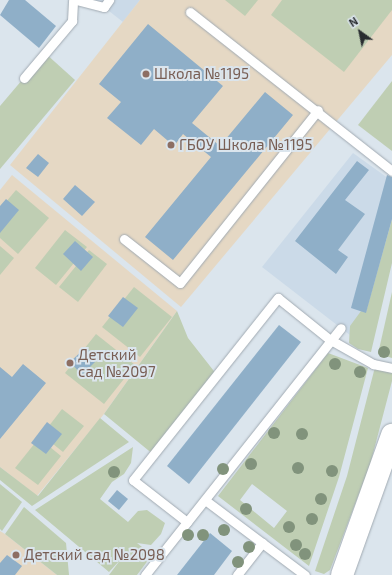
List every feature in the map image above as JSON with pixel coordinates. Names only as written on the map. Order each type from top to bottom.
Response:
[{"type":"street","points":[[342,575],[392,435]]},
{"type":"lane","points":[[24,78],[72,21],[72,0]]},
{"type":"lane","points":[[76,0],[104,7],[109,0]]},
{"type":"lane","points":[[190,12],[318,110],[392,171]]},
{"type":"lane","points":[[124,239],[180,283],[318,110]]},
{"type":"lane","points":[[187,522],[133,480],[278,298],[329,339],[373,364],[392,368]]},
{"type":"lane","points":[[145,575],[205,500],[329,339],[341,328]]},
{"type":"lane","points":[[205,500],[306,575]]},
{"type":"lane","points":[[237,575],[262,543]]},
{"type":"shaded area","points":[[95,0],[140,0],[123,22]]},
{"type":"shaded area","name":"ГБОУ Школа №1195","points":[[140,0],[392,0],[392,55],[181,307],[10,165]]},
{"type":"shaded area","points":[[353,153],[392,181],[392,219],[359,342],[262,267]]},
{"type":"shaded area","name":"Детский сад №2097","points":[[12,175],[177,311],[104,414],[37,496],[0,467],[0,190]]},
{"type":"shaded area","name":"Детский сад №2098","points":[[0,531],[5,534],[57,575],[0,575]]},
{"type":"green space","points":[[225,0],[258,0],[245,16]]},
{"type":"green space","points":[[282,0],[392,0],[392,10],[344,72],[271,15]]},
{"type":"green space","points":[[45,53],[75,80],[0,169],[0,106]]},
{"type":"green space","points":[[392,81],[392,151],[358,125]]},
{"type":"green space","points":[[16,190],[49,218],[18,254],[0,238],[0,209]]},
{"type":"green space","points":[[392,219],[392,263],[371,352],[358,349],[349,343],[350,326],[361,311],[366,312]]},
{"type":"green space","points":[[65,230],[87,247],[56,285],[35,268]]},
{"type":"green space","points":[[0,246],[14,258],[0,275]]},
{"type":"green space","points":[[89,250],[107,264],[78,302],[59,287]]},
{"type":"green space","points":[[134,287],[172,317],[140,357],[102,327]]},
{"type":"green space","points":[[392,292],[392,358],[378,354]]},
{"type":"green space","points":[[177,311],[188,338],[217,375],[154,455],[104,414]]},
{"type":"green space","points":[[96,334],[135,365],[104,404],[65,373]]},
{"type":"green space","points":[[328,353],[368,368],[339,477],[309,566],[218,496]],"holes":[[[252,484],[287,511],[274,528],[240,500]]]},
{"type":"green space","points":[[375,367],[392,373],[392,381],[370,465],[330,570],[324,574],[315,571],[347,476]]},
{"type":"green space","points":[[62,409],[84,426],[63,452],[42,435]]},
{"type":"green space","points":[[100,418],[129,442],[32,506],[0,480],[0,467],[38,496]]},
{"type":"green space","points":[[39,438],[61,456],[38,485],[15,468]]},
{"type":"green space","points":[[133,447],[131,463],[124,474],[112,482],[100,499],[128,522],[138,511],[147,510],[165,523],[161,534],[151,545],[137,543],[152,555],[137,575],[109,575],[121,559],[109,572],[35,510]]},
{"type":"green space","points":[[0,484],[22,502],[2,531],[0,529]]},
{"type":"green space","points":[[24,507],[66,543],[69,575],[57,575],[5,534]]},
{"type":"building","points":[[9,0],[25,0],[56,26],[39,48],[0,15]]},
{"type":"building","points":[[148,24],[223,86],[192,123],[220,146],[265,92],[293,115],[173,260],[145,237],[211,157],[183,134],[174,146],[154,129],[141,145],[107,118],[121,102],[99,84]]},
{"type":"building","points":[[38,154],[49,163],[38,177],[26,168]]},
{"type":"building","points":[[357,161],[369,170],[345,200],[365,214],[338,250],[348,257],[336,274],[295,241]]},
{"type":"building","points":[[387,175],[392,177],[392,219],[366,313],[351,308]]},
{"type":"building","points":[[75,185],[95,202],[82,216],[63,199]]},
{"type":"building","points":[[6,199],[19,210],[0,233],[0,206]]},
{"type":"building","points":[[75,241],[93,257],[81,271],[63,254]]},
{"type":"building","points":[[123,297],[138,308],[123,327],[108,316]]},
{"type":"building","points":[[279,325],[301,342],[189,484],[167,466]]},
{"type":"building","points":[[86,347],[98,359],[82,375],[70,362]]},
{"type":"building","points":[[23,364],[46,383],[0,439],[0,367],[12,377]]},
{"type":"building","points":[[47,422],[62,434],[46,454],[31,443]]},
{"type":"building","points":[[117,490],[128,499],[119,510],[108,501]]},
{"type":"building","points":[[210,533],[232,551],[214,575],[177,575]]},
{"type":"building","points":[[7,555],[22,566],[15,575],[0,575],[0,563]]},
{"type":"place","name":"Школа №1195","points":[[146,74]]},
{"type":"place","name":"ГБОУ Школа №1195","points":[[171,145]]},
{"type":"place","name":"Детский сад №2097","points":[[70,363]]},
{"type":"place","name":"Детский сад №2098","points":[[16,555]]}]
